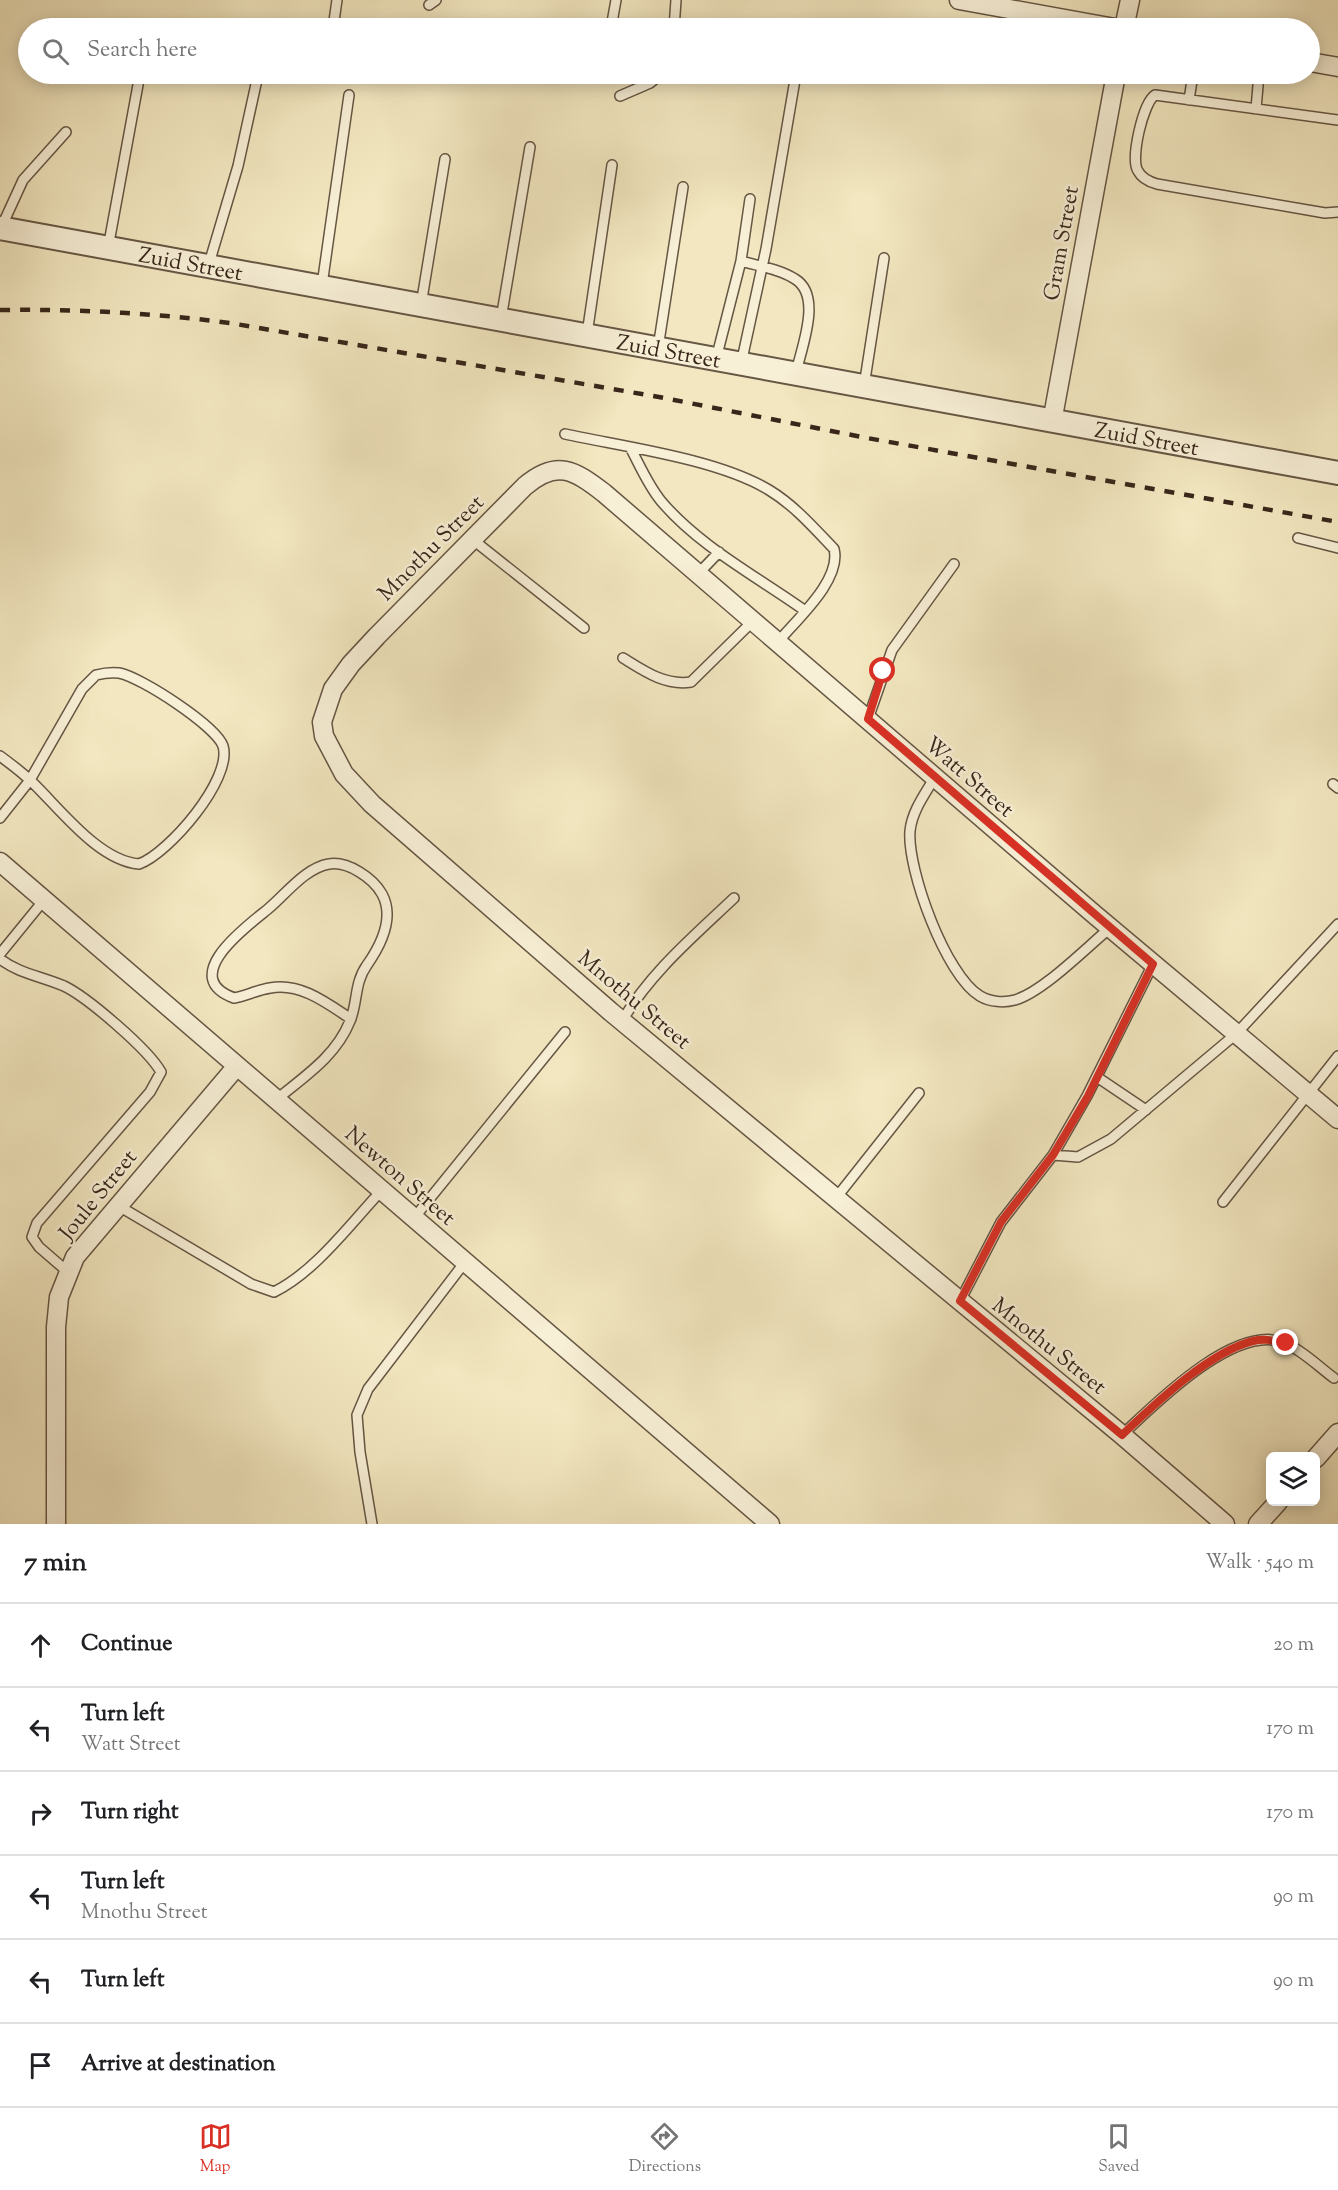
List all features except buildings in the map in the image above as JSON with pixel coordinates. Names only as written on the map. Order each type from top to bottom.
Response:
[{"type":"street","points":[[1127,18],[1130,0]]},
{"type":"street","points":[[966,1],[1060,18]]},
{"type":"street","points":[[1320,64],[1338,67]]},
{"type":"street","name":"Gram Street","points":[[1052,422],[1114,84]]},
{"type":"street","name":"Zuid Street","points":[[1,228],[322,289],[1338,473]]},
{"type":"street","name":"Mnothu Street","points":[[569,471],[552,470],[540,474],[472,538],[351,664],[333,689],[322,722],[324,736],[344,774],[372,804],[622,1021],[1122,1435],[1225,1524]]},
{"type":"street","name":"Watt Street","points":[[569,471],[604,494],[1110,928],[1338,1119]]},
{"type":"street","name":"Newton Street","points":[[0,862],[770,1524]]},
{"type":"street","name":"Joule Street","points":[[56,1524],[56,1327],[59,1297],[75,1257],[237,1066]]},
{"type":"street","points":[[1320,1453],[1338,1432]]},
{"type":"street","points":[[1258,1524],[1274,1506]]},
{"type":"lane","points":[[335,18],[338,0]]},
{"type":"lane","points":[[613,18],[616,0]]},
{"type":"lane","points":[[675,18],[676,0]]},
{"type":"lane","points":[[108,248],[138,84]]},
{"type":"lane","points":[[208,267],[238,166],[256,84]]},
{"type":"lane","points":[[620,96],[648,84]]},
{"type":"lane","points":[[741,364],[762,267],[794,84]]},
{"type":"lane","points":[[1189,100],[1191,84]]},
{"type":"lane","points":[[1256,109],[1257,84]]},
{"type":"lane","points":[[1338,120],[1159,94],[1152,96],[1148,102],[1135,162],[1141,175],[1157,184],[1325,213],[1338,212]]},
{"type":"lane","points":[[322,289],[349,95]]},
{"type":"lane","points":[[1,228],[23,180],[66,132]]},
{"type":"lane","points":[[501,321],[530,147]]},
{"type":"lane","points":[[421,307],[445,159]]},
{"type":"lane","points":[[587,336],[612,165]]},
{"type":"lane","points":[[658,349],[682,187]]},
{"type":"lane","points":[[716,359],[741,261],[750,199]]},
{"type":"lane","points":[[864,387],[884,258]]},
{"type":"lane","points":[[741,261],[797,279],[807,295],[809,311],[796,374]]},
{"type":"lane","points":[[565,434],[690,460],[751,481],[789,504],[834,549],[836,558],[833,571],[777,643]]},
{"type":"lane","points":[[631,448],[661,501],[719,552],[804,610]]},
{"type":"lane","points":[[472,538],[584,628]]},
{"type":"lane","points":[[1298,538],[1338,548]]},
{"type":"lane","points":[[698,574],[719,552]]},
{"type":"lane","points":[[868,719],[892,650],[954,564]]},
{"type":"lane","points":[[623,657],[666,681],[681,684],[691,682],[753,621]]},
{"type":"lane","points":[[0,756],[30,780],[101,849],[119,860],[139,864],[163,851],[191,819],[215,783],[222,764],[223,748],[217,735],[165,695],[120,673],[106,673],[90,679],[82,689],[30,780],[0,818]]},
{"type":"lane","points":[[935,777],[914,814],[910,830],[910,850],[924,905],[945,949],[971,989],[980,997],[997,1002],[1016,1000],[1037,989],[1110,928]]},
{"type":"lane","points":[[277,1099],[333,1052],[351,1019],[361,975],[381,943],[386,929],[387,908],[378,888],[355,870],[332,863],[320,866],[305,876],[234,936],[213,965],[212,975],[214,983],[234,998],[270,988],[294,988],[315,997],[351,1019]]},
{"type":"lane","points":[[622,1021],[636,997],[661,968],[734,898]]},
{"type":"lane","points":[[44,900],[0,957],[16,971],[65,987],[140,1046],[154,1060],[161,1072],[150,1092],[37,1223],[32,1237],[39,1247],[69,1273]]},
{"type":"lane","points":[[1053,1155],[1069,1158],[1086,1155],[1111,1139],[1236,1034],[1338,924]]},
{"type":"lane","points":[[960,1301],[1001,1222],[1053,1155],[1097,1077],[1153,964]]},
{"type":"lane","points":[[414,1218],[565,1032]]},
{"type":"lane","points":[[1223,1202],[1338,1056]]},
{"type":"lane","points":[[1097,1077],[1146,1110]]},
{"type":"lane","points":[[836,1198],[919,1093]]},
{"type":"lane","points":[[117,1205],[252,1284],[274,1292],[290,1285],[306,1271],[382,1190]]},
{"type":"lane","points":[[372,1524],[360,1452],[357,1415],[368,1389],[465,1262]]},
{"type":"lane","points":[[1122,1435],[1191,1376],[1227,1351],[1253,1341],[1266,1339],[1286,1343],[1334,1378]]},
{"type":"railway","points":[[0,310],[115,312],[230,323],[659,397],[867,438],[1338,522]]},
{"type":"route","points":[[883,671],[868,719],[1153,964],[1088,1096],[1053,1155],[1001,1222],[960,1301],[1122,1435],[1182,1383],[1227,1351],[1253,1341],[1266,1339],[1286,1343]]}]
